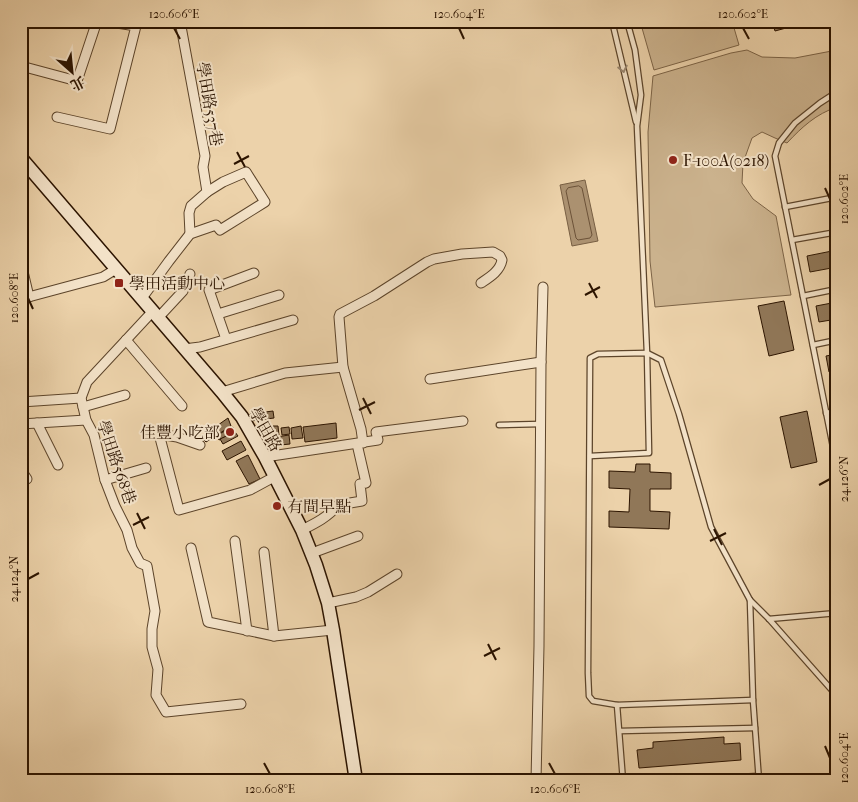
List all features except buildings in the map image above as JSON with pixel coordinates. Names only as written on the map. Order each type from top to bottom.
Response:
[{"type":"main road","name":"學田路","points":[[21,158],[222,392],[242,417],[265,457],[312,553],[328,603],[356,781]]},
{"type":"street","points":[[21,66],[77,81],[97,21]]},
{"type":"street","points":[[57,117],[110,128],[136,26],[104,21]]},
{"type":"street","name":"學田路537巷","points":[[180,21],[205,156],[203,167],[207,192]]},
{"type":"street","points":[[142,298],[190,234],[216,225],[220,230],[265,202],[246,172],[223,182],[207,192],[191,206],[189,213],[190,234]]},
{"type":"street","points":[[302,530],[332,512],[338,505],[362,501],[360,484],[366,484],[360,443],[361,428],[343,367],[339,317],[343,312],[374,296],[427,262],[439,258],[493,252],[502,260],[502,264],[498,270],[481,283]]},
{"type":"street","points":[[21,263],[25,298],[103,277],[116,269]]},
{"type":"street","points":[[226,339],[209,290],[254,273]]},
{"type":"street","points":[[82,402],[87,382],[126,340],[183,291],[190,274]]},
{"type":"street","points":[[536,781],[543,287]]},
{"type":"street","points":[[218,314],[279,294]]},
{"type":"street","points":[[184,349],[200,347],[293,320]]},
{"type":"street","points":[[126,340],[182,406]]},
{"type":"street","points":[[430,379],[541,362]]},
{"type":"street","points":[[222,392],[285,373],[343,367]]},
{"type":"street","points":[[21,402],[82,402],[125,396]]},
{"type":"street","name":"學田路568巷","points":[[82,402],[86,420],[94,435],[105,480],[115,506],[128,530],[132,548],[140,563],[147,566],[155,611],[152,647],[158,669],[156,695],[166,712],[241,704]]},
{"type":"street","points":[[21,424],[86,420]]},
{"type":"street","points":[[265,457],[378,440],[376,432],[463,421]]},
{"type":"street","points":[[36,423],[58,465]]},
{"type":"street","points":[[200,444],[160,434],[179,510],[250,490],[274,477]]},
{"type":"street","points":[[105,480],[146,468]]},
{"type":"street","points":[[21,470],[27,479]]},
{"type":"street","points":[[312,553],[358,536]]},
{"type":"street","points":[[235,541],[247,631]]},
{"type":"street","points":[[191,548],[208,622],[274,636],[333,630]]},
{"type":"street","points":[[264,552],[274,636]]},
{"type":"street","points":[[328,603],[356,597],[368,592],[397,574]]},
{"type":"street","points":[[158,781],[168,781]]},
{"type":"lane","points":[[612,21],[637,126]]},
{"type":"lane","points":[[590,456],[649,454],[647,353],[637,126],[641,95],[635,50],[627,21]]},
{"type":"lane","points":[[837,92],[795,123],[779,143],[775,156],[837,467]]},
{"type":"lane","points":[[785,207],[837,197]]},
{"type":"lane","points":[[792,240],[837,232]]},
{"type":"lane","points":[[803,296],[837,289]]},
{"type":"lane","points":[[812,345],[837,340]]},
{"type":"lane","points":[[753,700],[617,705],[593,701],[589,696],[590,358],[598,354],[647,353],[661,360],[679,414],[711,527],[750,600],[837,696]]},
{"type":"lane","points":[[826,413],[837,411]]},
{"type":"lane","points":[[499,425],[541,424]]},
{"type":"lane","points":[[666,781],[758,779],[750,600]]},
{"type":"lane","points":[[769,620],[837,613]]},
{"type":"lane","points":[[617,705],[623,781]]},
{"type":"lane","points":[[620,731],[755,728]]},
{"type":"shaded area","points":[[640,21],[732,21],[739,45],[654,70]]},
{"type":"shaded area","points":[[747,50],[762,57],[795,58],[837,50],[837,107],[822,113],[787,143],[762,132],[752,138],[743,163],[742,183],[753,199],[776,216],[791,295],[655,307],[650,261],[648,132],[653,76]]},
{"type":"water","points":[[585,180],[598,241],[572,246],[560,185]]},
{"type":"place","name":"F-100A(0218)","points":[[673,160]]},
{"type":"place","name":"學田活動中心","points":[[119,283]]},
{"type":"place","name":"佳豐小吃部","points":[[230,432]]},
{"type":"place","name":"有間早點","points":[[277,506]]}]
